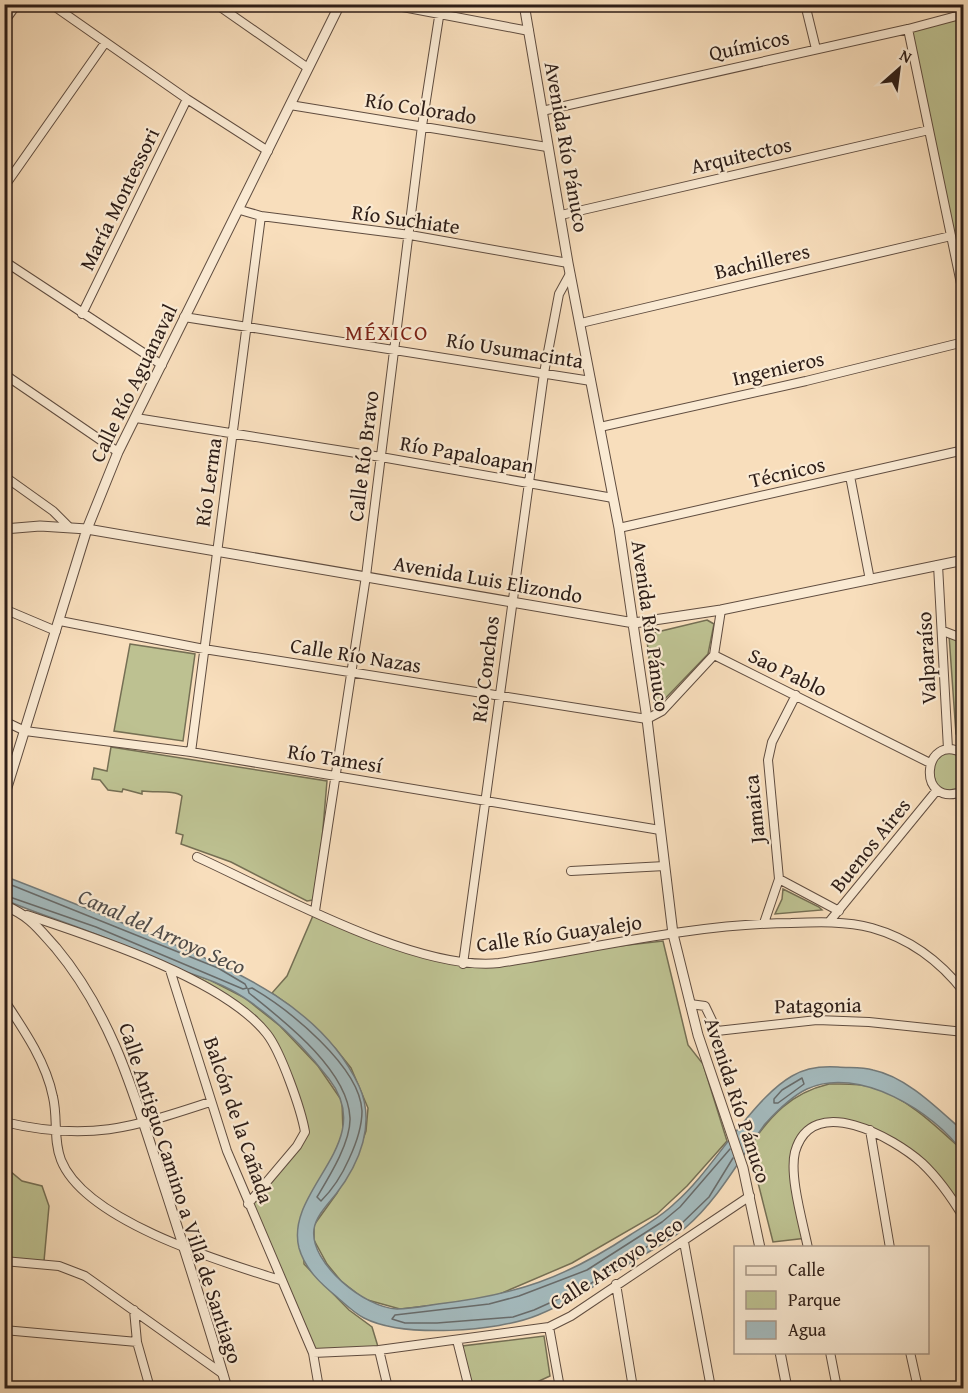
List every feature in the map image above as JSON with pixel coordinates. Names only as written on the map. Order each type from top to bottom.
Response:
[{"type":"street","points":[[4,22],[17,4]]},
{"type":"street","points":[[51,4],[187,99],[268,151]]},
{"type":"street","points":[[216,4],[308,68]]},
{"type":"street","name":"Calle Río Aguanaval","points":[[4,797],[87,529],[118,452],[184,317],[240,210],[340,4]]},
{"type":"street","points":[[387,4],[529,31]]},
{"type":"street","name":"Calle Río Bravo","points":[[315,911],[366,576],[422,126],[441,4]]},
{"type":"street","name":"Avenida Río Pánuco","points":[[524,4],[568,263],[619,528],[647,719],[673,934],[698,1035],[744,1168],[760,1246]]},
{"type":"street","points":[[806,4],[816,49]]},
{"type":"street","name":"Químicos","points":[[542,111],[908,29],[963,14]]},
{"type":"street","points":[[908,29],[963,298]]},
{"type":"street","points":[[4,187],[105,43]]},
{"type":"street","name":"María Montessori","points":[[82,314],[187,99]]},
{"type":"street","name":"Río Colorado","points":[[290,105],[547,147]]},
{"type":"street","name":"Arquitectos","points":[[561,215],[929,130]]},
{"type":"street","name":"Río Suchiate","points":[[240,210],[261,216],[410,236],[568,263]]},
{"type":"street","name":"Río Lerma","points":[[190,752],[234,434],[261,216]]},
{"type":"street","name":"Bachilleres","points":[[581,323],[951,236]]},
{"type":"street","points":[[4,261],[162,365]]},
{"type":"street","name":"Río Conchos","points":[[463,964],[544,373],[559,294],[570,274]]},
{"type":"street","name":"Río Usumacinta","points":[[184,317],[395,348],[591,381]]},
{"type":"street","name":"Ingenieros","points":[[600,427],[806,381],[963,342]]},
{"type":"street","points":[[4,374],[118,452]]},
{"type":"street","name":"Río Papaloapan","points":[[136,418],[381,457],[613,498]]},
{"type":"street","name":"Técnicos","points":[[619,528],[963,450]]},
{"type":"street","points":[[4,476],[44,504],[68,526]]},
{"type":"street","points":[[850,476],[870,580]]},
{"type":"street","name":"Avenida Luis Elizondo","points":[[4,529],[68,526],[634,623],[720,610],[963,560]]},
{"type":"street","name":"Valparaíso","points":[[938,565],[948,749]]},
{"type":"street","points":[[4,609],[56,631]]},
{"type":"street","points":[[647,719],[662,711],[714,656],[720,610]]},
{"type":"street","name":"Calle Río Nazas","points":[[60,621],[204,649],[501,698],[647,719]]},
{"type":"street","points":[[943,631],[963,639]]},
{"type":"street","name":"Sao Pablo","points":[[714,656],[930,763]]},
{"type":"street","name":"Jamaica","points":[[764,923],[779,879],[768,760],[772,742],[796,696]]},
{"type":"street","name":"Río Tamesí","points":[[4,721],[25,731],[190,752],[660,830]]},
{"type":"street","points":[[963,754],[948,749],[940,752],[930,763],[928,773],[931,783],[938,790],[946,794],[963,791]]},
{"type":"street","name":"Buenos Aires","points":[[829,922],[938,790]]},
{"type":"street","name":"Calle Río Guayalejo","points":[[197,857],[315,911],[402,946],[463,964],[499,963],[673,934],[764,923],[829,922],[868,927],[902,940],[946,968],[963,992]]},
{"type":"street","points":[[571,871],[664,866]]},
{"type":"street","points":[[779,879],[839,911]]},
{"type":"street","name":"Calle Antiguo Camino a Villa de Santiago","points":[[4,905],[27,915],[69,965],[108,1027],[185,1250],[226,1389]]},
{"type":"street","points":[[27,915],[170,970],[226,997],[245,1011],[266,1033],[277,1053],[303,1121],[303,1138],[248,1204]]},
{"type":"street","name":"Balcón de la Cañada","points":[[170,970],[210,1102],[248,1204],[313,1353],[319,1389]]},
{"type":"street","points":[[4,1000],[46,1074],[57,1116],[55,1130],[61,1160],[67,1172],[84,1192],[106,1208],[185,1250],[280,1280]]},
{"type":"street","name":"Patagonia","points":[[690,1004],[701,1004],[707,1008],[717,1031],[817,1020],[869,1022],[963,1032]]},
{"type":"street","points":[[4,1122],[71,1133],[101,1132],[143,1124],[210,1102]]},
{"type":"street","points":[[808,1246],[794,1168],[795,1153],[804,1134],[817,1125],[846,1123],[870,1130],[901,1146],[939,1181],[963,1218]]},
{"type":"street","points":[[870,1130],[890,1246]]},
{"type":"street","name":"Calle Arroyo Seco","points":[[313,1353],[379,1350],[549,1327],[684,1242],[750,1196]]},
{"type":"street","points":[[684,1242],[711,1389]]},
{"type":"street","points":[[4,1261],[58,1266],[85,1276],[223,1374]]},
{"type":"street","points":[[616,1284],[633,1389]]},
{"type":"street","points":[[134,1310],[137,1342],[150,1389]]},
{"type":"street","points":[[549,1327],[560,1389]]},
{"type":"street","points":[[4,1330],[137,1342]]},
{"type":"street","points":[[457,1340],[469,1389]]},
{"type":"street","points":[[379,1350],[388,1389]]},
{"type":"street","points":[[780,1354],[787,1389]]},
{"type":"street","points":[[830,1354],[837,1389]]},
{"type":"street","points":[[910,1354],[918,1389]]},
{"type":"green space","points":[[963,14],[963,293],[908,29]]},
{"type":"green space","points":[[707,620],[714,624],[708,654],[658,706],[654,703],[647,640],[649,634]]},
{"type":"green space","points":[[949,635],[963,641],[963,737],[956,734]]},
{"type":"green space","points":[[130,644],[195,654],[183,741],[114,731]]},
{"type":"green space","points":[[111,747],[327,781],[322,840],[313,900],[307,901],[231,862],[181,844],[183,835],[176,833],[182,796],[179,794],[142,791],[142,794],[123,789],[122,792],[108,790],[100,780],[92,779],[94,768],[107,771]]},
{"type":"green space","points":[[940,752],[963,754],[963,791],[938,790],[930,763]]},
{"type":"green space","points":[[783,889],[822,910],[775,914],[782,899]]},
{"type":"green space","points":[[315,911],[375,936],[463,964],[663,941],[688,1045],[703,1064],[727,1141],[687,1186],[657,1214],[572,1263],[488,1299],[400,1309],[364,1299],[341,1281],[327,1264],[314,1240],[314,1225],[337,1193],[358,1153],[366,1131],[368,1108],[351,1068],[335,1048],[289,1005],[272,993],[287,976]]},
{"type":"green space","points":[[175,968],[210,980],[245,998],[280,1026],[318,1066],[342,1101],[343,1133],[330,1164],[303,1210],[304,1264],[349,1310],[372,1327],[379,1350],[313,1353],[248,1204],[305,1132],[277,1053],[245,1011]]},
{"type":"green space","points":[[829,1084],[861,1085],[885,1092],[920,1113],[961,1149],[963,1153],[963,1218],[939,1181],[901,1146],[846,1123],[810,1129],[794,1161],[807,1238],[773,1242],[749,1147],[774,1115],[793,1099]]},
{"type":"green space","points":[[4,1166],[22,1181],[42,1186],[49,1206],[44,1261],[5,1258]]},
{"type":"green space","points":[[544,1336],[550,1376],[524,1388],[473,1388],[462,1346]]},
{"type":"water","points":[[4,876],[211,961],[270,992],[321,1032],[342,1057],[359,1086],[364,1100],[366,1128],[358,1156],[345,1182],[317,1219],[314,1229],[315,1242],[320,1256],[342,1281],[355,1292],[384,1307],[412,1308],[516,1290],[584,1263],[670,1208],[693,1185],[765,1098],[785,1081],[808,1069],[864,1068],[898,1079],[933,1104],[963,1131],[963,1153],[934,1122],[915,1108],[894,1097],[849,1083],[827,1083],[801,1092],[779,1109],[765,1124],[708,1205],[685,1228],[575,1298],[551,1310],[520,1321],[475,1329],[425,1330],[381,1324],[357,1314],[325,1286],[309,1269],[299,1248],[298,1226],[304,1206],[338,1145],[343,1124],[341,1102],[320,1067],[278,1024],[235,992],[101,936],[5,900]]},
{"type":"district","name":"MÉXICO","points":[[387,332]]},
{"type":"water label","name":"Canal del Arroyo Seco","points":[[162,931]]}]
